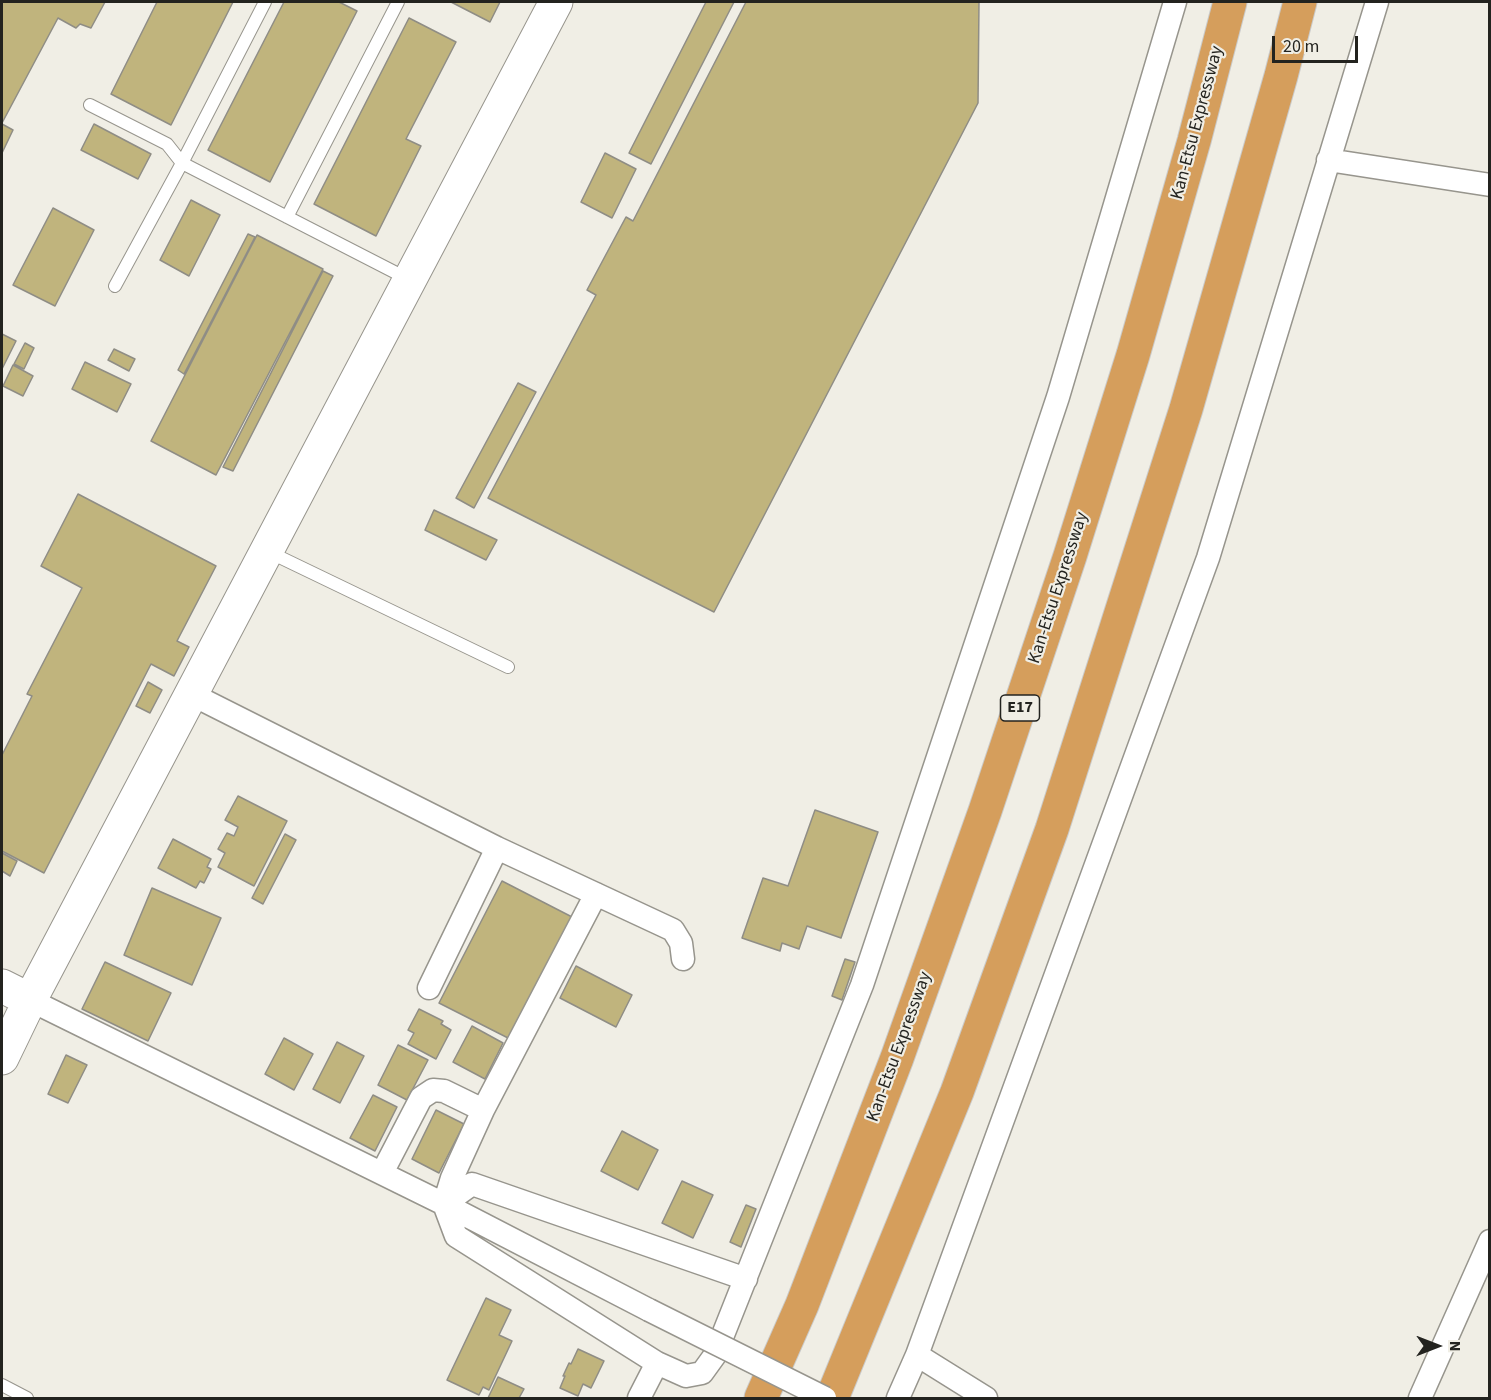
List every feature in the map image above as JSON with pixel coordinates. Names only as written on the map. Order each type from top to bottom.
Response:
[{"type":"highway","name":"Kan-Etsu Expressway","points":[[762,1398],[802,1305],[897,1058],[993,789],[1133,355],[1194,141],[1230,2]]},
{"type":"highway","points":[[832,1398],[957,1092],[1052,829],[1186,409],[1300,2]]},
{"type":"street","points":[[2,1058],[16,993],[191,694],[556,2]]},
{"type":"street","points":[[596,894],[483,1110],[452,1178],[444,1203],[456,1236],[657,1363],[686,1376],[702,1372],[715,1355],[869,962],[1058,397],[1175,2]]},
{"type":"street","points":[[898,1398],[918,1355],[1208,558],[1377,2]]},
{"type":"street","points":[[1328,160],[1490,185]]},
{"type":"street","points":[[191,694],[497,848],[673,930],[681,943],[683,958]]},
{"type":"street","points":[[429,988],[497,848]]},
{"type":"street","points":[[16,993],[444,1203],[649,1310],[825,1398]]},
{"type":"street","points":[[382,1173],[421,1098],[433,1090],[444,1091],[483,1110]]},
{"type":"street","points":[[444,1203],[472,1184],[746,1279]]},
{"type":"street","points":[[1420,1398],[1490,1241]]},
{"type":"street","points":[[918,1355],[986,1398]]},
{"type":"street","points":[[639,1398],[657,1363]]},
{"type":"lane","points":[[115,286],[265,2]]},
{"type":"lane","points":[[287,217],[398,2]]},
{"type":"lane","points":[[90,105],[167,144],[182,163],[409,280]]},
{"type":"lane","points":[[266,551],[508,667]]},
{"type":"lane","points":[[2,1385],[27,1398]]},
{"type":"building","points":[[2,2],[105,2],[91,28],[80,24],[76,28],[58,18],[2,123]]},
{"type":"building","points":[[157,2],[233,2],[171,125],[111,94]]},
{"type":"building","points":[[284,2],[339,2],[357,11],[270,182],[208,150]]},
{"type":"building","points":[[451,2],[500,2],[490,22]]},
{"type":"building","points":[[706,2],[734,2],[651,164],[629,153]]},
{"type":"building","points":[[746,2],[979,2],[978,103],[714,612],[488,498],[596,295],[587,290],[626,217],[633,221]]},
{"type":"building","points":[[409,18],[456,42],[406,139],[421,146],[376,236],[314,204]]},
{"type":"building","points":[[2,124],[13,130],[2,153]]},
{"type":"building","points":[[94,124],[151,154],[138,179],[81,150]]},
{"type":"building","points":[[605,153],[636,169],[612,218],[581,202]]},
{"type":"building","points":[[191,200],[220,215],[189,276],[160,260]]},
{"type":"building","points":[[53,208],[94,230],[55,306],[13,285]]},
{"type":"building","points":[[248,234],[255,237],[184,374],[178,370]]},
{"type":"building","points":[[257,235],[323,269],[216,475],[151,441]]},
{"type":"building","points":[[323,271],[333,276],[233,471],[223,467]]},
{"type":"building","points":[[2,334],[16,341],[2,369]]},
{"type":"building","points":[[25,343],[34,348],[24,369],[14,364]]},
{"type":"building","points":[[114,349],[135,359],[129,371],[108,360]]},
{"type":"building","points":[[85,362],[131,384],[117,412],[72,389]]},
{"type":"building","points":[[13,365],[33,376],[23,396],[3,386]]},
{"type":"building","points":[[518,383],[536,392],[474,508],[456,498]]},
{"type":"building","points":[[78,494],[216,566],[177,641],[189,647],[174,676],[151,664],[44,873],[2,851],[2,755],[32,696],[27,694],[82,588],[41,566]]},
{"type":"building","points":[[434,510],[497,540],[486,560],[425,530]]},
{"type":"building","points":[[148,682],[162,690],[150,713],[136,706]]},
{"type":"building","points":[[238,796],[287,821],[254,886],[218,867],[225,853],[218,849],[227,833],[234,836],[238,827],[225,820]]},
{"type":"building","points":[[815,810],[878,832],[841,938],[807,926],[799,949],[782,943],[780,951],[742,938],[763,878],[788,886]]},
{"type":"building","points":[[285,834],[296,840],[263,904],[252,898]]},
{"type":"building","points":[[173,839],[211,859],[207,867],[211,869],[204,883],[200,881],[196,888],[158,868]]},
{"type":"building","points":[[2,853],[17,861],[10,876],[2,871]]},
{"type":"building","points":[[502,881],[574,918],[512,1040],[439,1003]]},
{"type":"building","points":[[152,888],[221,918],[192,985],[124,955]]},
{"type":"building","points":[[845,959],[855,962],[842,1000],[832,996]]},
{"type":"building","points":[[105,962],[171,993],[148,1041],[82,1009]]},
{"type":"building","points":[[576,966],[632,995],[616,1027],[560,998]]},
{"type":"building","points":[[419,1009],[443,1021],[441,1024],[451,1030],[436,1059],[408,1044],[414,1033],[408,1030]]},
{"type":"building","points":[[472,1026],[503,1043],[485,1079],[453,1062]]},
{"type":"building","points":[[284,1038],[313,1054],[294,1090],[265,1074]]},
{"type":"building","points":[[337,1042],[364,1056],[340,1103],[313,1089]]},
{"type":"building","points":[[398,1045],[428,1060],[407,1100],[378,1085]]},
{"type":"building","points":[[66,1055],[87,1065],[68,1103],[48,1094]]},
{"type":"building","points":[[373,1095],[397,1107],[375,1151],[350,1138]]},
{"type":"building","points":[[436,1110],[464,1124],[439,1173],[412,1159]]},
{"type":"building","points":[[622,1131],[658,1150],[638,1190],[601,1171]]},
{"type":"building","points":[[682,1181],[713,1195],[693,1238],[662,1223]]},
{"type":"building","points":[[746,1205],[756,1209],[741,1247],[730,1242]]},
{"type":"building","points":[[486,1298],[511,1310],[499,1335],[512,1341],[489,1390],[483,1387],[479,1395],[447,1380]]},
{"type":"building","points":[[578,1349],[604,1361],[591,1388],[583,1384],[578,1396],[560,1388],[569,1363],[571,1364]]},
{"type":"building","points":[[498,1377],[524,1389],[519,1398],[488,1398]]}]
